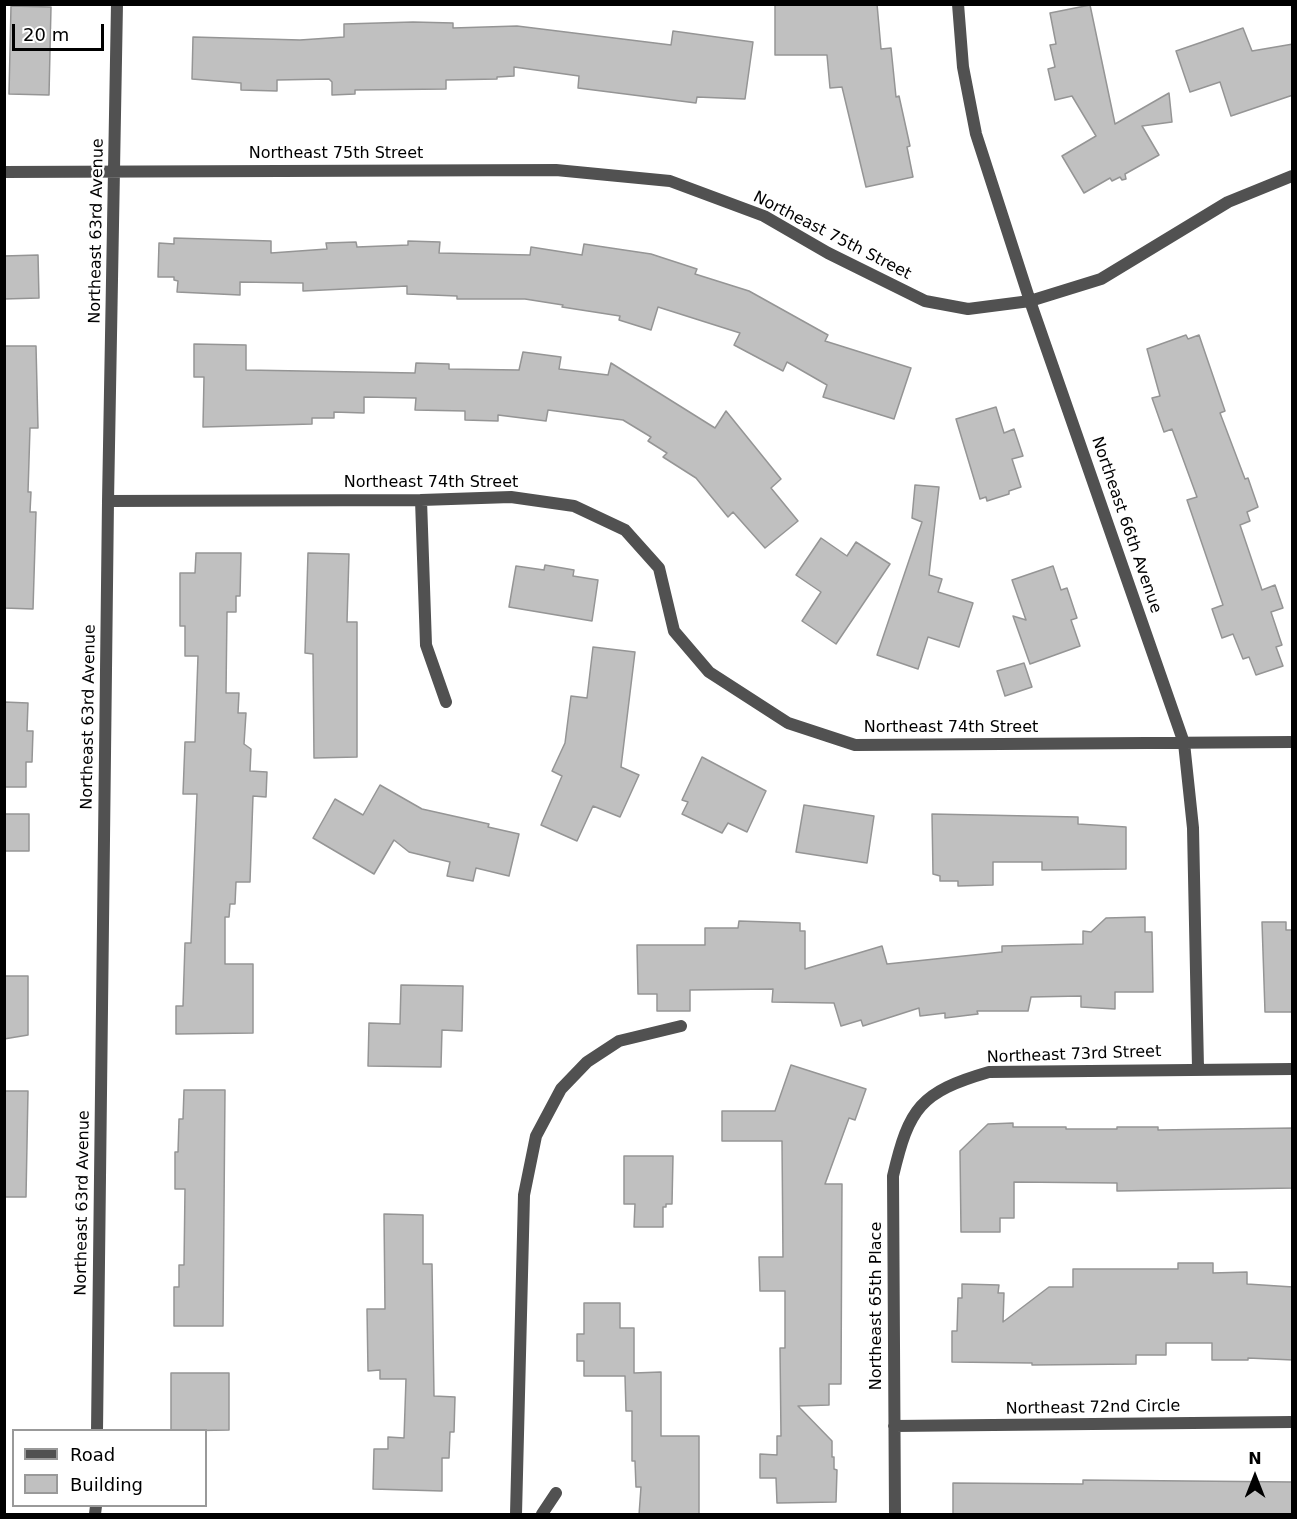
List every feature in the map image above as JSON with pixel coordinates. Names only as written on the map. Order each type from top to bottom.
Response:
[{"type":"street","name":"Northeast 63rd Avenue","points":[[96,1429],[117,4]]},
{"type":"street","name":"Northeast 66th Avenue","points":[[958,4],[963,67],[976,134],[1030,302],[1184,742],[1193,828],[1198,1068]]},
{"type":"street","name":"Northeast 75th Street","points":[[4,171],[556,170],[670,181],[764,216],[828,253],[925,302],[968,309],[1030,302],[1101,279],[1228,202],[1293,176]]},
{"type":"street","name":"Northeast 74th Street","points":[[108,501],[421,501],[511,497],[574,506],[625,530],[659,568],[674,631],[709,672],[788,723],[855,745],[1293,742]]},
{"type":"street","points":[[421,501],[426,645],[446,702]]},
{"type":"street","points":[[516,1515],[524,1195],[536,1136],[561,1089],[587,1062],[619,1041],[681,1026]]},
{"type":"street","name":"Northeast 73rd Street","points":[[922,1103],[952,1083],[988,1072],[1198,1068],[1293,1069]]},
{"type":"street","name":"Northeast 65th Place","points":[[895,1515],[893,1176],[903,1134],[922,1103]]},
{"type":"street","name":"Northeast 72nd Circle","points":[[894,1426],[1293,1422]]},
{"type":"street","points":[[542,1515],[556,1493]]},
{"type":"building","points":[[775,4],[877,4],[881,49],[891,48],[896,97],[899,96],[910,146],[907,147],[913,177],[866,187],[842,87],[830,88],[827,55],[775,55]]},
{"type":"building","points":[[1090,5],[1115,124],[1169,93],[1172,122],[1142,126],[1159,155],[1125,174],[1126,179],[1122,180],[1120,177],[1112,181],[1110,178],[1084,193],[1062,156],[1096,136],[1072,96],[1055,100],[1048,69],[1055,67],[1050,45],[1056,44],[1050,13]]},
{"type":"building","points":[[11,6],[51,7],[49,95],[9,94]]},
{"type":"building","points":[[453,23],[453,28],[517,26],[671,45],[673,31],[753,42],[745,99],[697,97],[696,103],[578,88],[579,76],[514,67],[514,76],[497,77],[497,79],[446,80],[446,89],[355,90],[355,94],[332,95],[332,82],[329,79],[277,80],[277,91],[241,90],[241,83],[192,79],[193,37],[300,40],[344,37],[344,24]]},
{"type":"building","points":[[1243,28],[1252,51],[1293,44],[1293,95],[1231,116],[1220,82],[1190,92],[1176,51]]},
{"type":"building","points":[[174,238],[271,241],[271,253],[327,249],[326,243],[356,242],[357,247],[408,245],[408,241],[440,242],[439,253],[530,255],[531,247],[582,255],[584,244],[651,254],[697,269],[695,274],[749,291],[828,335],[825,341],[911,368],[894,419],[823,397],[827,385],[787,362],[783,371],[734,345],[740,333],[658,307],[651,330],[619,320],[620,316],[562,307],[563,305],[525,299],[457,299],[457,296],[407,294],[407,286],[303,291],[303,283],[240,282],[240,295],[177,292],[178,281],[174,280],[174,277],[158,277],[159,243],[174,244]]},
{"type":"building","points":[[38,255],[39,298],[4,299],[4,256]]},
{"type":"building","points":[[1186,335],[1188,339],[1199,335],[1225,411],[1220,413],[1258,507],[1247,512],[1250,521],[1240,525],[1262,590],[1275,585],[1283,608],[1271,612],[1282,645],[1276,647],[1283,666],[1256,675],[1249,657],[1243,659],[1233,634],[1222,638],[1212,609],[1223,605],[1187,500],[1197,497],[1172,429],[1164,432],[1152,398],[1160,396],[1147,349]]},
{"type":"building","points":[[194,344],[246,345],[246,370],[415,373],[416,363],[449,364],[449,369],[519,370],[523,352],[561,357],[559,369],[608,375],[611,363],[715,428],[726,411],[781,479],[771,488],[798,521],[765,548],[733,512],[728,517],[696,478],[663,457],[667,453],[648,441],[651,437],[623,420],[548,410],[546,421],[498,415],[498,421],[465,420],[465,411],[415,410],[416,398],[364,397],[364,413],[334,412],[334,418],[312,418],[312,424],[203,427],[204,377],[194,377]]},
{"type":"building","points":[[4,346],[36,346],[38,428],[30,428],[28,492],[31,492],[30,512],[36,512],[33,609],[4,608]]},
{"type":"building","points":[[996,407],[1004,433],[1014,429],[1023,456],[1012,459],[1021,487],[1009,491],[1009,494],[987,501],[986,497],[980,499],[956,419]]},
{"type":"building","points":[[915,485],[939,487],[929,575],[942,579],[938,592],[973,603],[959,647],[928,637],[918,669],[877,655],[922,522],[912,518]]},
{"type":"building","points":[[821,538],[847,556],[856,542],[890,564],[836,644],[802,621],[821,592],[796,575]]},
{"type":"building","points":[[196,553],[241,553],[240,596],[236,596],[236,612],[227,612],[226,693],[239,693],[238,713],[246,713],[244,744],[251,749],[250,771],[267,772],[266,797],[253,796],[250,882],[236,882],[235,904],[230,904],[229,917],[225,917],[225,964],[253,964],[253,1033],[176,1034],[176,1006],[183,1006],[185,943],[191,943],[197,794],[183,794],[185,742],[195,742],[198,656],[185,656],[185,626],[180,626],[180,573],[195,573]]},
{"type":"building","points":[[308,553],[349,554],[347,622],[357,622],[357,757],[314,758],[313,654],[305,653]]},
{"type":"building","points":[[545,565],[574,570],[573,576],[598,580],[592,621],[509,607],[516,566],[544,570]]},
{"type":"building","points":[[1053,566],[1061,590],[1067,588],[1077,618],[1071,620],[1080,646],[1030,664],[1013,616],[1026,620],[1012,580]]},
{"type":"building","points":[[593,647],[635,652],[621,767],[639,775],[620,817],[593,806],[577,841],[541,825],[562,776],[552,771],[565,743],[571,696],[587,698]]},
{"type":"building","points":[[1024,663],[1032,687],[1005,696],[997,671]]},
{"type":"building","points":[[4,702],[28,703],[27,731],[33,731],[32,762],[26,762],[26,787],[4,787]]},
{"type":"building","points":[[702,757],[766,791],[747,832],[728,823],[722,833],[682,814],[688,802],[682,800]]},
{"type":"building","points":[[380,785],[422,809],[489,824],[488,827],[519,834],[509,876],[476,868],[473,881],[447,876],[450,862],[409,852],[394,840],[374,874],[313,838],[335,799],[363,815]]},
{"type":"building","points":[[804,805],[874,816],[867,863],[796,852]]},
{"type":"building","points":[[4,814],[29,814],[29,851],[4,851]]},
{"type":"building","points":[[932,814],[1078,817],[1078,824],[1126,827],[1126,869],[1042,870],[1042,862],[993,862],[993,885],[958,886],[958,881],[940,881],[940,876],[933,874]]},
{"type":"building","points":[[1145,917],[1145,932],[1152,932],[1153,992],[1115,992],[1115,1009],[1081,1007],[1081,996],[1031,997],[1028,1011],[977,1011],[978,1014],[945,1018],[945,1013],[920,1016],[919,1008],[863,1026],[861,1020],[841,1026],[834,1003],[772,1002],[773,989],[690,990],[690,1011],[657,1011],[657,994],[638,994],[637,945],[705,945],[705,928],[738,928],[739,921],[800,923],[800,931],[805,931],[805,969],[882,946],[887,964],[1002,952],[1002,946],[1083,944],[1083,931],[1091,932],[1106,918]]},
{"type":"building","points":[[1262,922],[1286,922],[1286,930],[1293,930],[1293,1012],[1265,1012]]},
{"type":"building","points":[[4,976],[28,976],[28,1035],[4,1039]]},
{"type":"building","points":[[401,985],[463,986],[462,1031],[442,1030],[441,1067],[368,1066],[369,1023],[400,1024]]},
{"type":"building","points":[[791,1065],[866,1089],[855,1120],[849,1118],[825,1184],[842,1184],[841,1384],[829,1384],[829,1405],[798,1406],[832,1441],[834,1469],[837,1470],[836,1502],[777,1503],[776,1478],[760,1478],[760,1454],[777,1455],[777,1436],[781,1436],[780,1348],[785,1348],[785,1291],[760,1291],[759,1257],[783,1257],[782,1141],[722,1141],[722,1111],[775,1111]]},
{"type":"building","points":[[184,1090],[225,1090],[223,1326],[174,1326],[174,1287],[179,1287],[179,1265],[184,1265],[185,1189],[175,1189],[175,1152],[178,1152],[179,1119],[183,1119]]},
{"type":"building","points":[[4,1091],[28,1091],[26,1197],[4,1197]]},
{"type":"building","points":[[1013,1123],[1013,1127],[1066,1127],[1066,1129],[1293,1128],[1293,1188],[1117,1191],[1117,1183],[1014,1182],[1014,1218],[1000,1218],[1000,1232],[961,1232],[960,1151],[988,1124]]},
{"type":"building","points":[[624,1156],[673,1156],[672,1204],[666,1204],[666,1207],[663,1207],[663,1227],[634,1227],[635,1204],[624,1204]]},
{"type":"building","points":[[384,1214],[423,1215],[423,1264],[432,1264],[434,1396],[455,1397],[454,1432],[450,1432],[449,1458],[442,1458],[442,1491],[373,1489],[374,1449],[388,1449],[388,1437],[404,1438],[406,1379],[380,1379],[380,1370],[368,1371],[367,1309],[385,1309]]},
{"type":"building","points":[[1178,1263],[1213,1263],[1213,1273],[1247,1272],[1247,1284],[1293,1287],[1293,1360],[1248,1358],[1248,1360],[1212,1360],[1212,1343],[1166,1343],[1166,1355],[1136,1355],[1136,1364],[1032,1365],[1032,1363],[952,1362],[952,1331],[957,1331],[958,1298],[962,1298],[962,1284],[999,1285],[998,1293],[1004,1293],[1003,1322],[1049,1287],[1073,1287],[1073,1269],[1178,1269]]},
{"type":"building","points":[[584,1303],[620,1303],[620,1328],[634,1328],[634,1373],[661,1372],[661,1436],[699,1436],[699,1515],[639,1515],[641,1487],[636,1487],[635,1461],[632,1461],[632,1411],[626,1411],[625,1376],[584,1376],[584,1361],[577,1361],[577,1334],[584,1334]]},
{"type":"building","points":[[171,1373],[229,1373],[229,1430],[171,1429]]},
{"type":"building","points":[[1083,1480],[1293,1482],[1293,1515],[953,1515],[953,1483],[1083,1484]]}]
